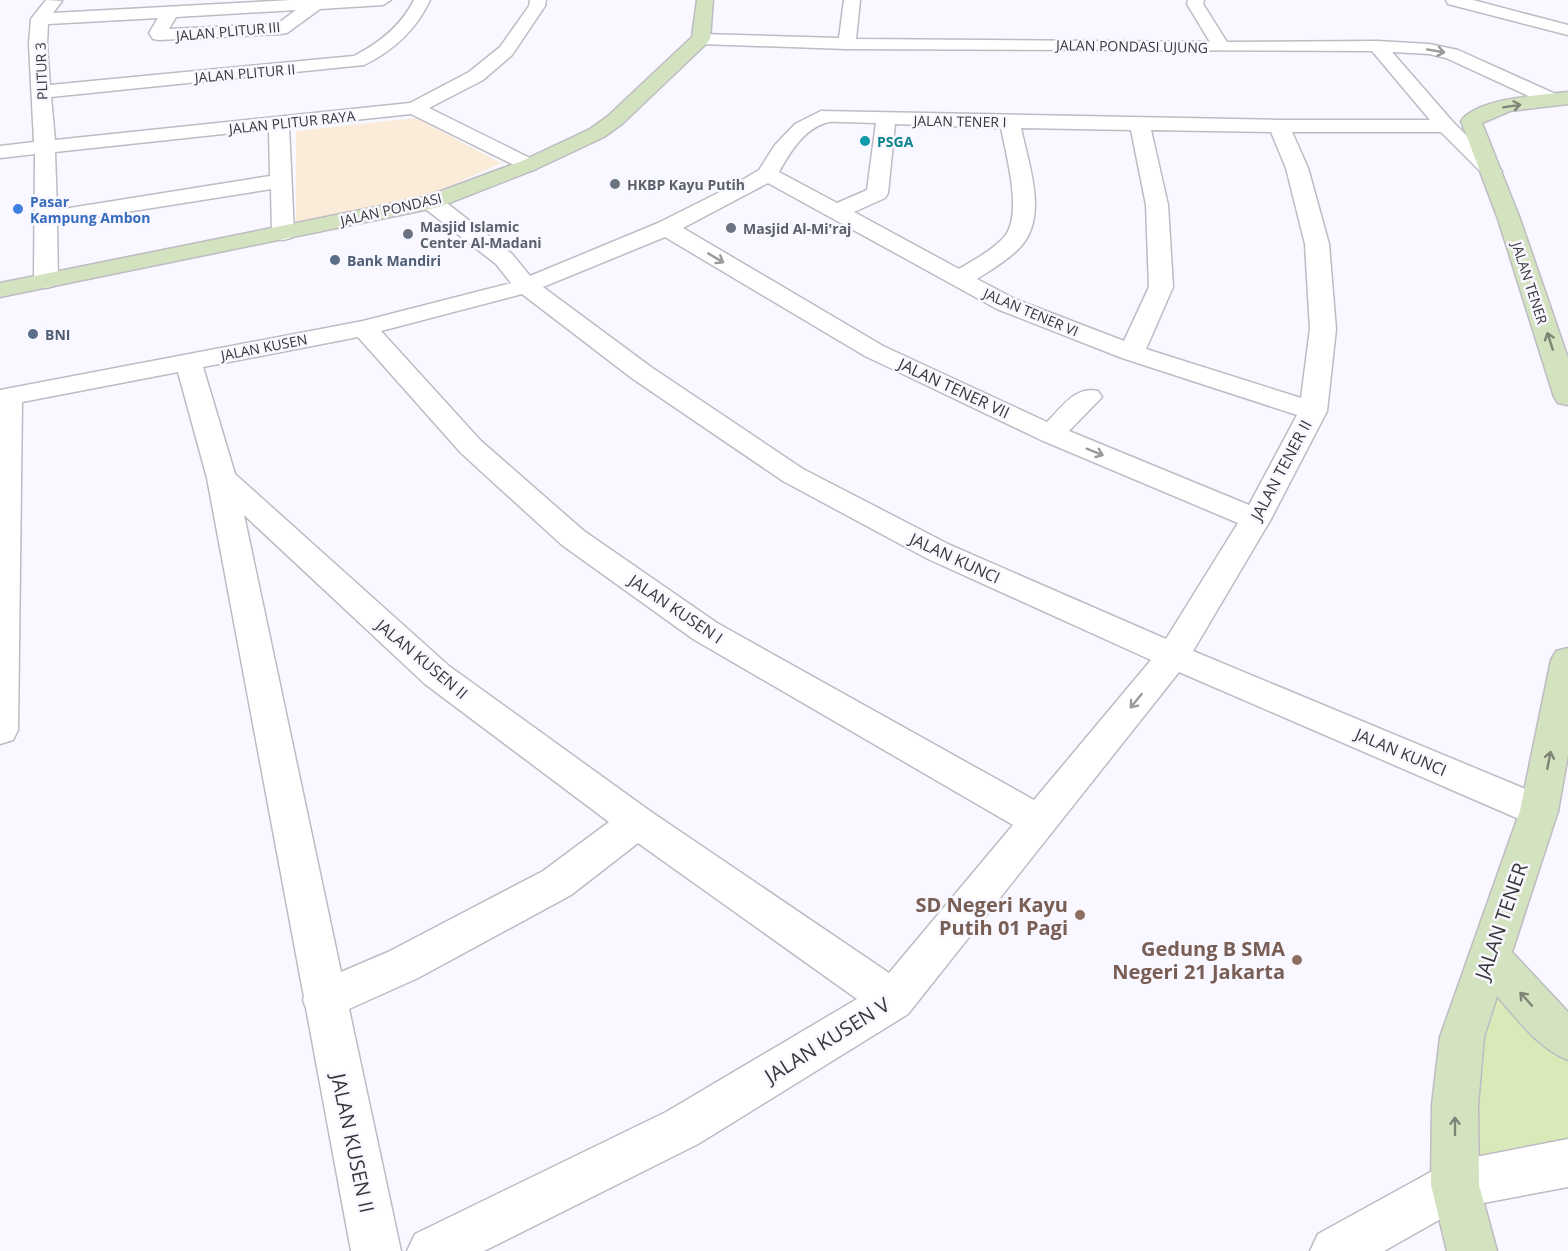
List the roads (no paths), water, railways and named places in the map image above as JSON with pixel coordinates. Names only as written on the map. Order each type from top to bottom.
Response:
[{"type":"street","name":"PLITUR 3","points":[[46,281],[45,147],[38,44],[40,19],[55,0]]},
{"type":"street","points":[[40,19],[383,0]]},
{"type":"street","name":"JALAN PLITUR II","points":[[41,93],[358,61],[377,51],[395,37],[416,15],[422,0]]},
{"type":"street","name":"JALAN PLITUR RAYA","points":[[0,152],[414,108],[476,76],[506,51],[537,6],[538,0]]},
{"type":"street","points":[[701,39],[705,0]]},
{"type":"street","points":[[847,44],[852,0]]},
{"type":"street","points":[[1196,0],[1195,4],[1222,47]]},
{"type":"street","points":[[1454,0],[1566,27]]},
{"type":"street","name":"JALAN PLITUR III","points":[[170,12],[159,35],[281,29],[316,4]]},
{"type":"street","name":"JALAN PONDASI UJUNG","points":[[701,39],[847,44],[1377,46],[1429,49],[1452,54],[1561,99]]},
{"type":"street","name":"JALAN PONDASI","points":[[0,290],[431,202],[530,165],[587,138],[615,120],[701,39]]},
{"type":"street","name":"JALAN TENER","points":[[1377,46],[1446,126],[1491,171]]},
{"type":"street","name":"JALAN TENER","points":[[1561,99],[1484,112],[1472,122],[1568,397]]},
{"type":"street","points":[[414,108],[530,165]]},
{"type":"street","name":"JALAN TENER I","points":[[767,174],[782,149],[811,121],[831,116],[1010,122],[1446,126]]},
{"type":"street","points":[[837,212],[877,193],[886,119]]},
{"type":"street","points":[[959,280],[1016,239],[1022,224],[1024,208],[1010,122]]},
{"type":"street","points":[[279,124],[283,233]]},
{"type":"street","points":[[1131,353],[1161,287],[1157,205],[1140,124]]},
{"type":"street","name":"JALAN TENER II","points":[[1173,656],[1256,519],[1313,411],[1323,328],[1317,244],[1297,168],[1279,126]]},
{"type":"street","points":[[526,286],[666,228],[767,174]]},
{"type":"street","name":"JALAN TENER VI","points":[[767,174],[1006,304],[1131,353],[1313,411]]},
{"type":"street","points":[[46,218],[281,181]]},
{"type":"street","name":"JALAN KUNCI","points":[[431,202],[504,259],[526,286],[642,374],[793,475],[939,552],[1173,656],[1539,811]]},
{"type":"street","name":"JALAN TENER VII","points":[[666,228],[874,351],[1051,434],[1256,519]]},
{"type":"street","name":"JALAN KUSEN","points":[[4,397],[364,328],[526,286]]},
{"type":"street","name":"JALAN KUSEN I","points":[[364,328],[471,447],[573,538],[705,631],[1040,822]]},
{"type":"street","name":"JALAN KUSEN II","points":[[188,362],[222,478],[324,1000],[376,1251]]},
{"type":"street","points":[[0,730],[4,397]]},
{"type":"street","points":[[1051,434],[1088,397]]},
{"type":"street","name":"JALAN KUSEN II","points":[[222,478],[437,675],[637,822],[893,1000]]},
{"type":"street","name":"JALAN KUSEN V","points":[[432,1251],[682,1128],[893,1000],[1173,656]]},
{"type":"street","name":"JALAN TENER","points":[[1472,1251],[1455,1185],[1455,1105],[1462,1037],[1539,811],[1568,660]]},
{"type":"street","points":[[324,1000],[402,965],[557,883],[637,822]]},
{"type":"street","points":[[1488,956],[1549,1023],[1568,1038]]},
{"type":"street","points":[[1335,1251],[1455,1185],[1568,1163]]},
{"type":"place","name":"PSGA","points":[[865,141]]},
{"type":"place","name":"HKBP Kayu Putih","points":[[615,184]]},
{"type":"place","name":"Pasar Kampung Ambon","points":[[18,209]]},
{"type":"place","name":"Masjid Al-Mi'raj","points":[[731,228]]},
{"type":"place","name":"Masjid Islamic Center Al-Madani","points":[[408,234]]},
{"type":"place","name":"Bank Mandiri","points":[[335,260]]},
{"type":"place","name":"BNI","points":[[33,334]]},
{"type":"place","name":"SD Negeri Kayu Putih 01 Pagi","points":[[1080,915]]},
{"type":"place","name":"Gedung B SMA Negeri 21 Jakarta","points":[[1297,960]]}]
